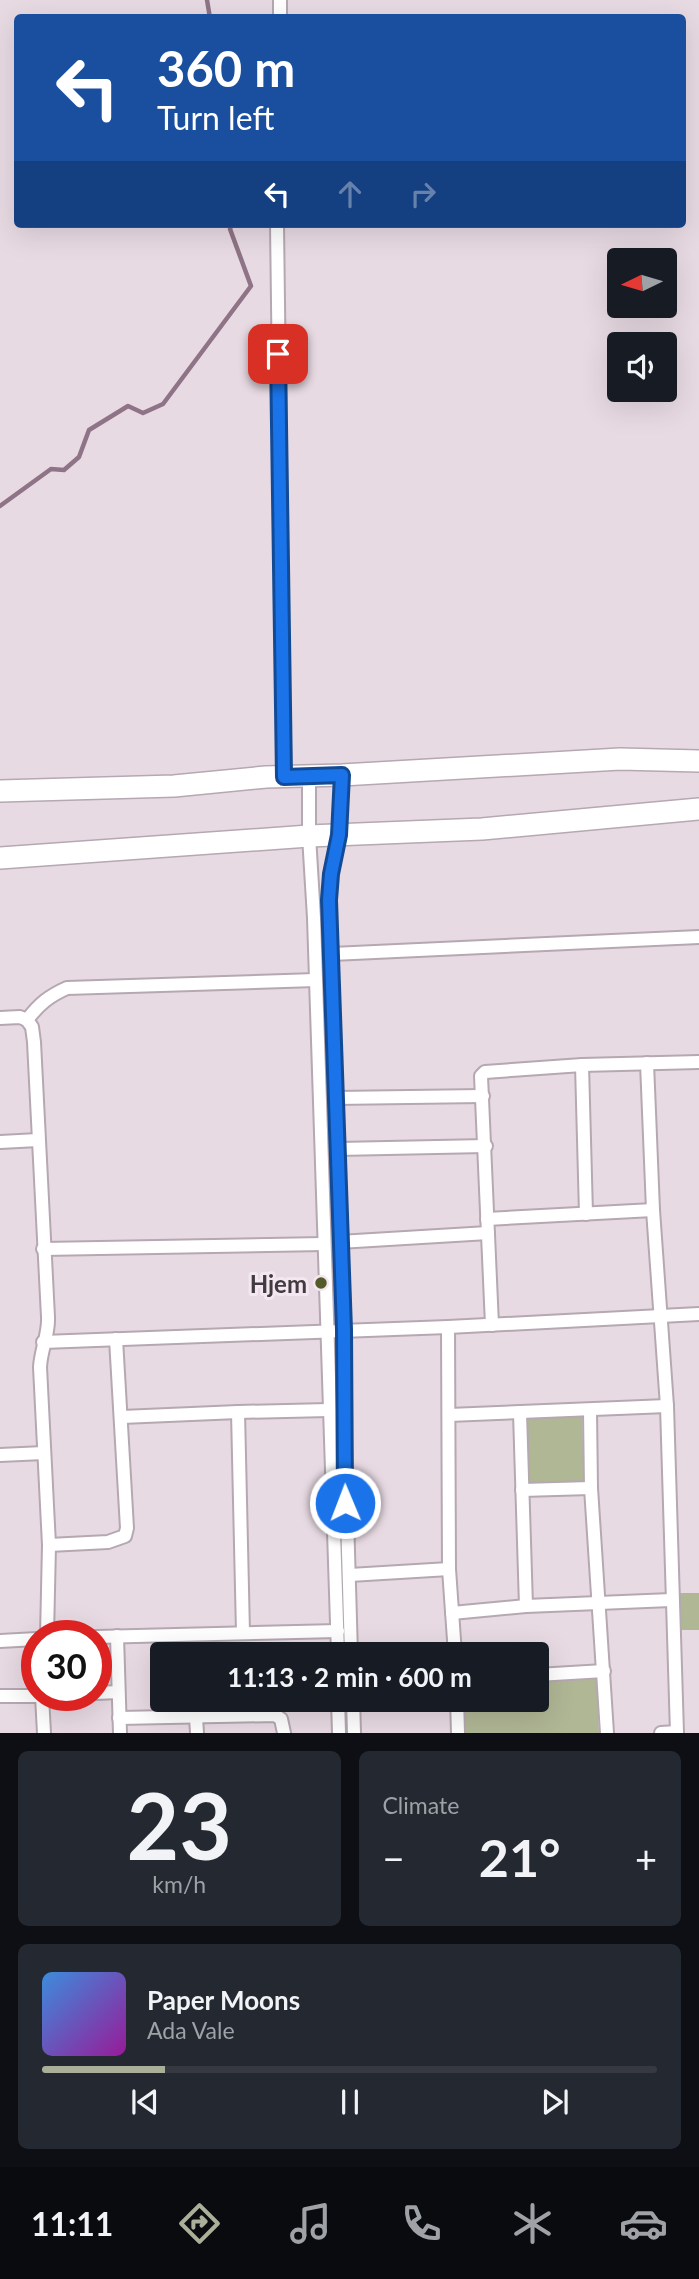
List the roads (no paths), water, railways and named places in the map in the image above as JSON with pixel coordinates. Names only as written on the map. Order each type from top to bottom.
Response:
[{"type":"main road","points":[[0,791],[174,786],[284,777],[620,759],[699,761]]},
{"type":"main road","points":[[0,858],[309,836],[482,829],[699,809]]},
{"type":"street","points":[[277,228],[284,777]]},
{"type":"street","points":[[342,775],[339,835],[331,874],[339,1242],[344,1330],[344,1463],[351,1642]]},
{"type":"street","points":[[309,777],[338,1642]]},
{"type":"street","points":[[332,954],[699,937]]},
{"type":"street","points":[[27,1020],[39,1003],[67,988],[316,980]]},
{"type":"street","points":[[0,1018],[20,1017],[27,1020],[32,1027],[34,1042],[48,1329],[43,1342],[40,1367],[49,1545],[47,1620]]},
{"type":"street","points":[[492,1325],[481,1076],[485,1072],[582,1065],[699,1062]]},
{"type":"street","points":[[647,1063],[653,1210],[667,1406],[677,1732],[661,1733]]},
{"type":"street","points":[[582,1065],[586,1214]]},
{"type":"street","points":[[335,1098],[483,1096]]},
{"type":"street","points":[[0,1142],[38,1140]]},
{"type":"street","points":[[338,1149],[486,1146]]},
{"type":"street","points":[[487,1220],[653,1210]]},
{"type":"street","points":[[339,1242],[488,1233]]},
{"type":"street","points":[[43,1250],[324,1244]]},
{"type":"street","points":[[43,1342],[447,1327],[699,1314]]},
{"type":"street","points":[[447,1327],[449,1569],[453,1642]]},
{"type":"street","points":[[49,1545],[107,1542],[125,1536],[127,1528],[122,1417],[116,1339]]},
{"type":"street","points":[[449,1415],[667,1406]]},
{"type":"street","points":[[122,1417],[329,1410]]},
{"type":"street","points":[[590,1410],[591,1488],[607,1733]]},
{"type":"street","points":[[237,1412],[243,1633]]},
{"type":"street","points":[[520,1413],[526,1606]]},
{"type":"street","points":[[0,1455],[44,1453]]},
{"type":"street","points":[[522,1490],[591,1488]]},
{"type":"street","points":[[350,1574],[449,1569]]},
{"type":"street","points":[[452,1613],[526,1606],[671,1600]]},
{"type":"street","points":[[112,1636],[338,1631]]},
{"type":"street","points":[[117,1636],[120,1733]]},
{"type":"street","points":[[0,1641],[21,1640]]},
{"type":"street","points":[[549,1674],[604,1671]]},
{"type":"street","points":[[112,1692],[118,1692]]},
{"type":"street","points":[[0,1696],[21,1696]]},
{"type":"street","points":[[43,1711],[44,1733]]},
{"type":"street","points":[[338,1712],[339,1733]]},
{"type":"street","points":[[353,1712],[354,1733]]},
{"type":"street","points":[[457,1712],[458,1733]]},
{"type":"street","points":[[119,1717],[275,1715],[281,1719],[284,1733]]},
{"type":"street","points":[[196,1717],[197,1733]]},
{"type":"waterway","points":[[207,0],[209,14]]},
{"type":"waterway","points":[[0,506],[51,469],[64,470],[79,457],[89,430],[128,406],[143,413],[163,404],[251,286],[230,228]]},
{"type":"place","name":"Hjem","points":[[321,1283]]}]
